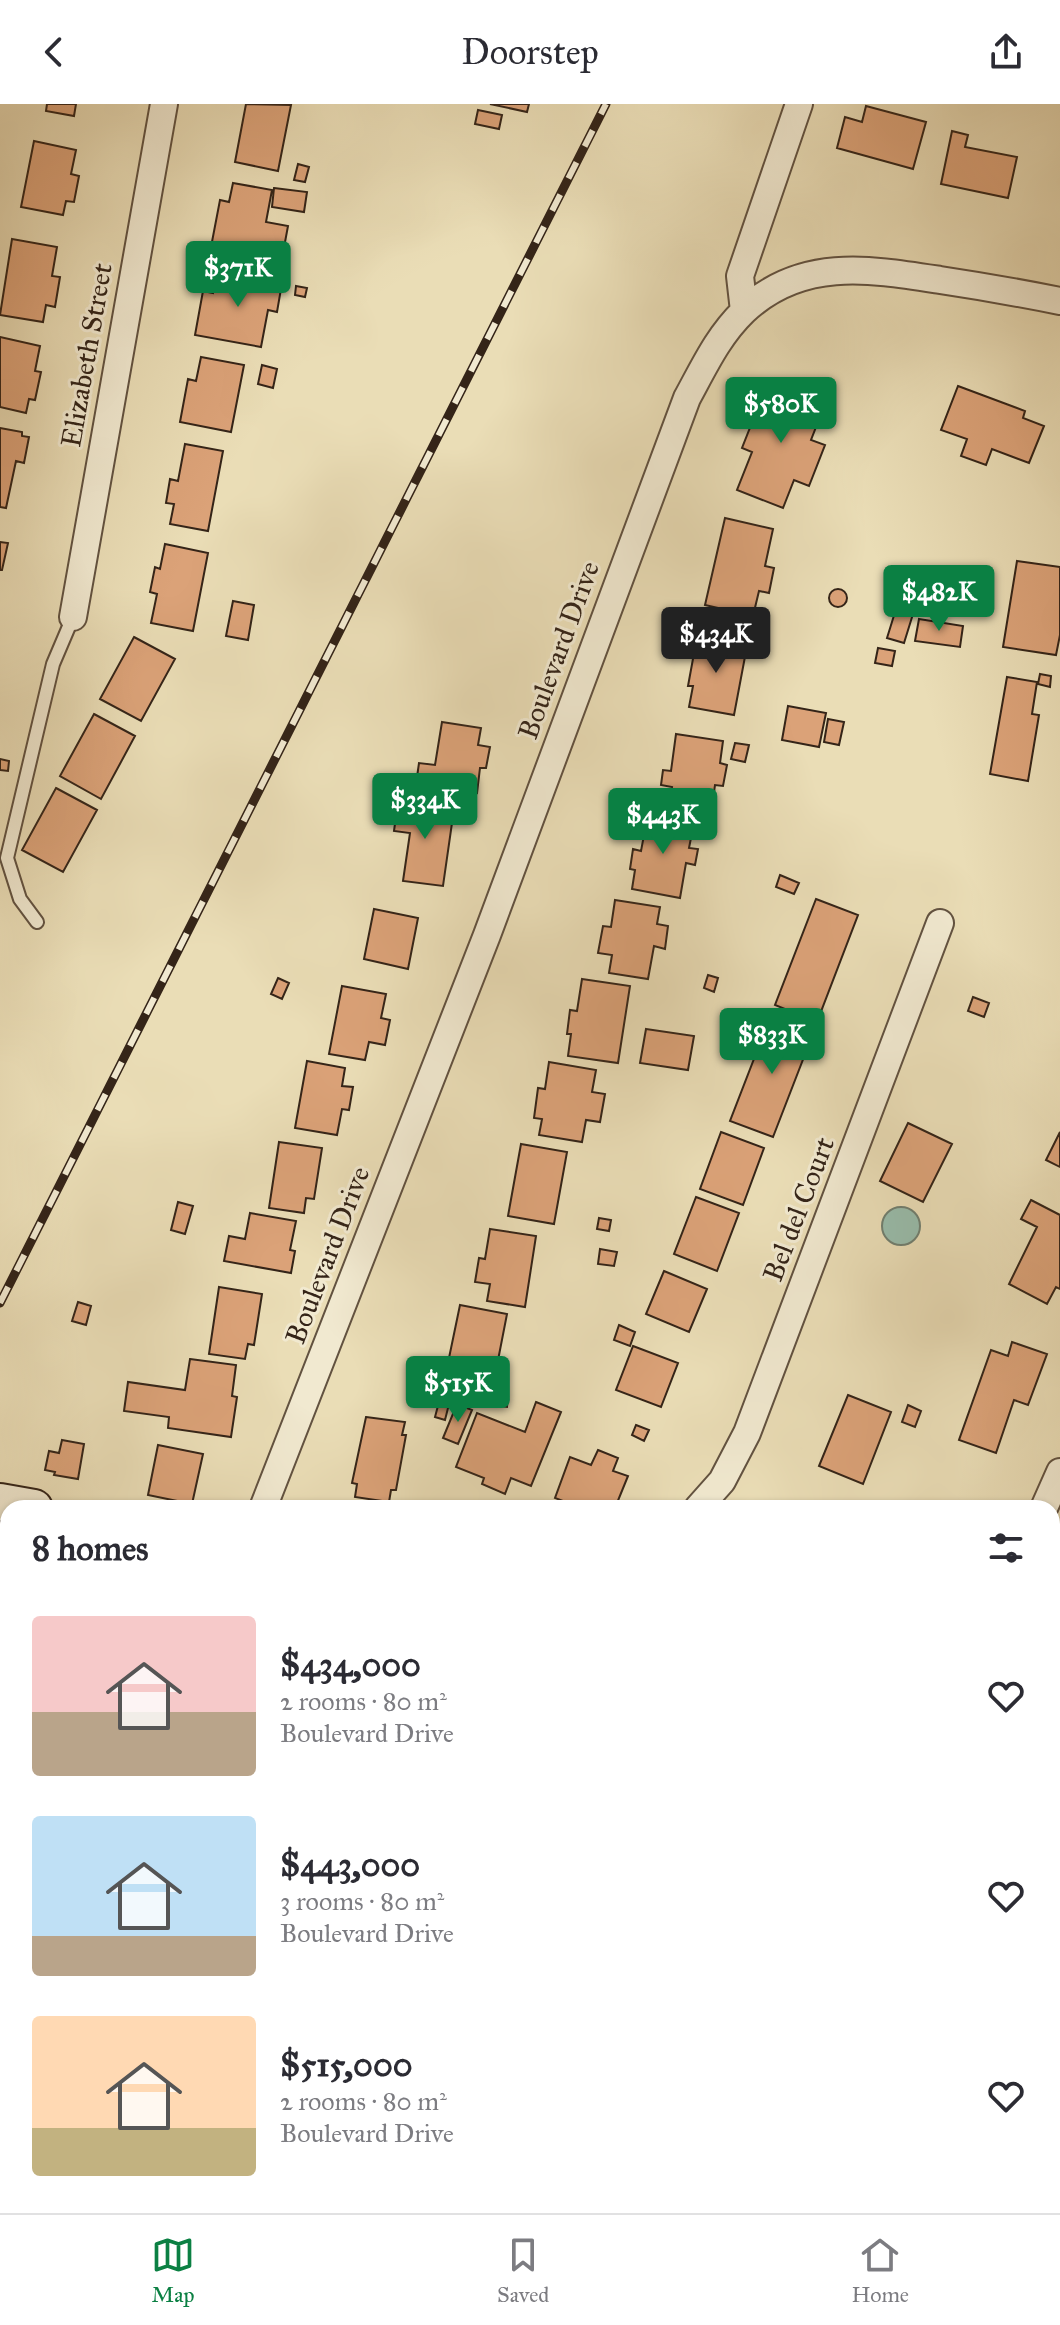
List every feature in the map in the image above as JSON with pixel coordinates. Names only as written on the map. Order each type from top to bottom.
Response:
[{"type":"street","name":"Elizabeth Street","points":[[73,617],[164,104]]},
{"type":"street","points":[[744,311],[740,276],[799,104]]},
{"type":"street","name":"Boulevard Drive","points":[[266,1500],[487,935],[687,398],[716,344],[744,311],[772,290],[802,277],[832,271],[876,270],[1060,301]]},
{"type":"street","name":"Bel del Court","points":[[705,1500],[722,1481],[747,1433],[940,923]]},
{"type":"street","points":[[1048,1500],[1060,1472]]},
{"type":"lane","points":[[37,922],[20,899],[7,858],[53,664],[73,617]]},
{"type":"shaded area","points":[[901,1207],[914,1213],[920,1226],[914,1239],[901,1245],[888,1239],[882,1226],[888,1213]]},
{"type":"building","points":[[47,104],[76,104],[74,116],[46,111]]},
{"type":"building","points":[[246,104],[291,105],[278,171],[235,162]]},
{"type":"building","points":[[490,104],[529,104],[527,112]]},
{"type":"building","points":[[866,106],[926,122],[913,169],[837,148],[845,117],[862,122]]},
{"type":"building","points":[[478,110],[502,115],[499,129],[475,124]]},
{"type":"building","points":[[952,131],[968,135],[965,147],[1017,157],[1008,198],[941,184]]},
{"type":"building","points":[[34,141],[76,150],[71,174],[79,176],[74,202],[66,201],[63,215],[21,207]]},
{"type":"building","points":[[298,164],[309,167],[305,182],[294,180]]},
{"type":"building","points":[[233,183],[272,190],[266,222],[288,226],[280,269],[262,266],[264,257],[211,247],[220,200],[229,202]]},
{"type":"building","points":[[274,188],[307,192],[304,212],[272,207]]},
{"type":"building","points":[[12,239],[57,247],[52,276],[60,277],[55,307],[46,305],[43,322],[0,315]]},
{"type":"building","points":[[217,271],[282,283],[277,312],[268,310],[261,347],[195,335],[203,291],[213,293]]},
{"type":"building","points":[[296,286],[307,288],[305,297],[295,295]]},
{"type":"building","points":[[0,337],[40,346],[35,371],[41,372],[35,400],[29,399],[26,413],[0,407]]},
{"type":"building","points":[[201,357],[244,365],[231,432],[180,422],[188,379],[196,381]]},
{"type":"building","points":[[262,365],[277,369],[273,388],[258,384]]},
{"type":"building","points":[[768,382],[825,404],[811,440],[825,445],[809,486],[794,480],[783,508],[737,490],[752,452],[742,448]]},
{"type":"building","points":[[958,386],[1025,411],[1023,418],[1044,426],[1029,463],[992,449],[986,465],[961,456],[967,439],[941,430]]},
{"type":"building","points":[[0,428],[22,432],[22,436],[29,437],[24,463],[16,461],[6,508],[0,507]]},
{"type":"building","points":[[185,444],[223,451],[208,531],[170,524],[174,504],[166,503],[170,479],[178,481]]},
{"type":"building","points":[[725,518],[773,529],[765,566],[774,568],[769,593],[759,591],[753,616],[705,605]]},
{"type":"building","points":[[0,542],[8,543],[2,570],[0,570]]},
{"type":"building","points":[[165,544],[208,553],[193,631],[151,623],[157,594],[150,592],[155,567],[160,569]]},
{"type":"building","points":[[1017,561],[1060,567],[1060,635],[1056,655],[1003,647]]},
{"type":"building","points":[[838,589],[847,598],[838,607],[829,598]]},
{"type":"building","points":[[233,601],[254,605],[248,640],[226,636]]},
{"type":"building","points":[[896,609],[913,614],[904,643],[887,638]]},
{"type":"building","points":[[919,619],[963,626],[960,647],[915,641]]},
{"type":"building","points":[[134,637],[175,659],[141,721],[100,699]]},
{"type":"building","points":[[697,637],[747,646],[734,715],[689,707],[693,686],[688,686]]},
{"type":"building","points":[[878,648],[895,651],[892,666],[875,663]]},
{"type":"building","points":[[1040,674],[1051,676],[1050,687],[1038,684]]},
{"type":"building","points":[[1007,677],[1037,682],[1032,714],[1039,715],[1028,781],[990,774]]},
{"type":"building","points":[[788,706],[826,713],[819,747],[782,740]]},
{"type":"building","points":[[94,714],[135,736],[101,799],[60,776]]},
{"type":"building","points":[[828,719],[844,722],[839,745],[824,742]]},
{"type":"building","points":[[442,722],[481,728],[478,745],[490,747],[486,768],[480,768],[477,793],[416,784],[419,763],[435,765]]},
{"type":"building","points":[[676,734],[723,741],[720,763],[727,765],[723,786],[715,785],[711,813],[669,807],[672,787],[661,785],[663,770],[671,771]]},
{"type":"building","points":[[735,743],[749,745],[745,762],[731,759]]},
{"type":"building","points":[[0,759],[9,761],[8,771],[0,770]]},
{"type":"building","points":[[56,788],[97,810],[63,872],[22,850]]},
{"type":"building","points":[[398,802],[454,809],[443,886],[403,881],[410,833],[394,831]]},
{"type":"building","points":[[648,814],[694,823],[689,848],[698,849],[695,865],[686,863],[680,898],[632,889],[635,870],[630,869],[633,849],[641,851]]},
{"type":"building","points":[[780,875],[799,883],[794,894],[776,887]]},
{"type":"building","points":[[816,899],[858,915],[817,1022],[775,1005]]},
{"type":"building","points":[[615,900],[660,907],[657,924],[668,926],[665,949],[654,946],[648,979],[609,973],[612,955],[598,953],[603,926],[611,927]]},
{"type":"building","points":[[374,909],[418,918],[408,969],[364,959]]},
{"type":"building","points":[[708,975],[718,978],[714,992],[704,988]]},
{"type":"building","points":[[278,978],[289,983],[282,999],[271,994]]},
{"type":"building","points":[[582,979],[630,986],[618,1063],[568,1056],[570,1010],[577,1011]]},
{"type":"building","points":[[342,986],[386,994],[381,1018],[390,1020],[385,1045],[369,1042],[365,1060],[329,1054]]},
{"type":"building","points":[[973,997],[989,1003],[984,1017],[968,1011]]},
{"type":"building","points":[[771,1015],[814,1031],[773,1137],[730,1121]]},
{"type":"building","points":[[646,1029],[694,1036],[688,1070],[640,1063]]},
{"type":"building","points":[[307,1061],[345,1068],[342,1086],[353,1087],[349,1110],[342,1109],[337,1135],[295,1128]]},
{"type":"building","points":[[549,1062],[596,1070],[592,1092],[605,1094],[600,1122],[586,1120],[582,1142],[539,1135],[542,1119],[534,1118],[538,1088],[545,1089]]},
{"type":"building","points":[[908,1123],[952,1144],[923,1202],[880,1181]]},
{"type":"building","points":[[721,1132],[764,1148],[743,1205],[700,1189]]},
{"type":"building","points":[[1060,1132],[1060,1167],[1046,1160]]},
{"type":"building","points":[[279,1142],[322,1148],[314,1199],[306,1198],[304,1213],[269,1208]]},
{"type":"building","points":[[521,1144],[567,1152],[554,1224],[508,1216]]},
{"type":"building","points":[[696,1197],[739,1213],[717,1271],[674,1254]]},
{"type":"building","points":[[1031,1200],[1060,1215],[1060,1289],[1056,1287],[1047,1304],[1009,1284],[1037,1227],[1021,1219]]},
{"type":"building","points":[[178,1202],[193,1206],[185,1234],[171,1230]]},
{"type":"building","points":[[250,1213],[296,1221],[290,1250],[295,1251],[291,1273],[224,1261],[229,1236],[245,1239]]},
{"type":"building","points":[[599,1218],[611,1220],[609,1231],[597,1229]]},
{"type":"building","points":[[490,1229],[536,1236],[525,1307],[487,1301],[490,1284],[475,1282],[479,1258],[485,1259]]},
{"type":"building","points":[[600,1249],[617,1252],[614,1266],[598,1264]]},
{"type":"building","points":[[664,1271],[707,1289],[689,1332],[646,1314]]},
{"type":"building","points":[[219,1287],[262,1294],[254,1345],[248,1344],[245,1359],[209,1354]]},
{"type":"building","points":[[78,1302],[91,1306],[86,1325],[72,1321]]},
{"type":"building","points":[[460,1305],[507,1314],[492,1391],[444,1382]]},
{"type":"building","points":[[619,1325],[635,1332],[630,1346],[614,1340]]},
{"type":"building","points":[[1012,1342],[1047,1354],[1028,1405],[1014,1400],[996,1453],[959,1440],[991,1350],[1008,1356]]},
{"type":"building","points":[[633,1346],[678,1363],[661,1407],[616,1390]]},
{"type":"building","points":[[190,1359],[236,1365],[232,1396],[237,1397],[231,1437],[168,1428],[169,1417],[124,1411],[128,1382],[185,1390]]},
{"type":"building","points":[[478,1392],[508,1397],[507,1407],[476,1403]]},
{"type":"building","points":[[848,1395],[891,1412],[863,1484],[819,1466]]},
{"type":"building","points":[[439,1402],[449,1404],[445,1420],[435,1417]]},
{"type":"building","points":[[536,1402],[561,1412],[531,1486],[511,1478],[505,1494],[482,1484],[484,1478],[456,1467],[477,1413],[525,1432]]},
{"type":"building","points":[[457,1404],[472,1410],[458,1444],[443,1438]]},
{"type":"building","points":[[908,1405],[921,1411],[915,1427],[902,1422]]},
{"type":"building","points":[[366,1417],[405,1422],[402,1435],[406,1435],[396,1490],[391,1490],[389,1500],[355,1497],[357,1484],[352,1483]]},
{"type":"building","points":[[636,1425],[649,1430],[644,1441],[632,1435]]},
{"type":"building","points":[[62,1440],[84,1444],[78,1479],[54,1475],[55,1472],[45,1470],[49,1451],[59,1453]]},
{"type":"building","points":[[158,1445],[203,1454],[193,1500],[148,1495]]},
{"type":"building","points":[[598,1450],[618,1458],[613,1471],[628,1476],[618,1500],[555,1498],[570,1457],[591,1465]]},
{"type":"railway","points":[[0,1303],[606,104]]}]
